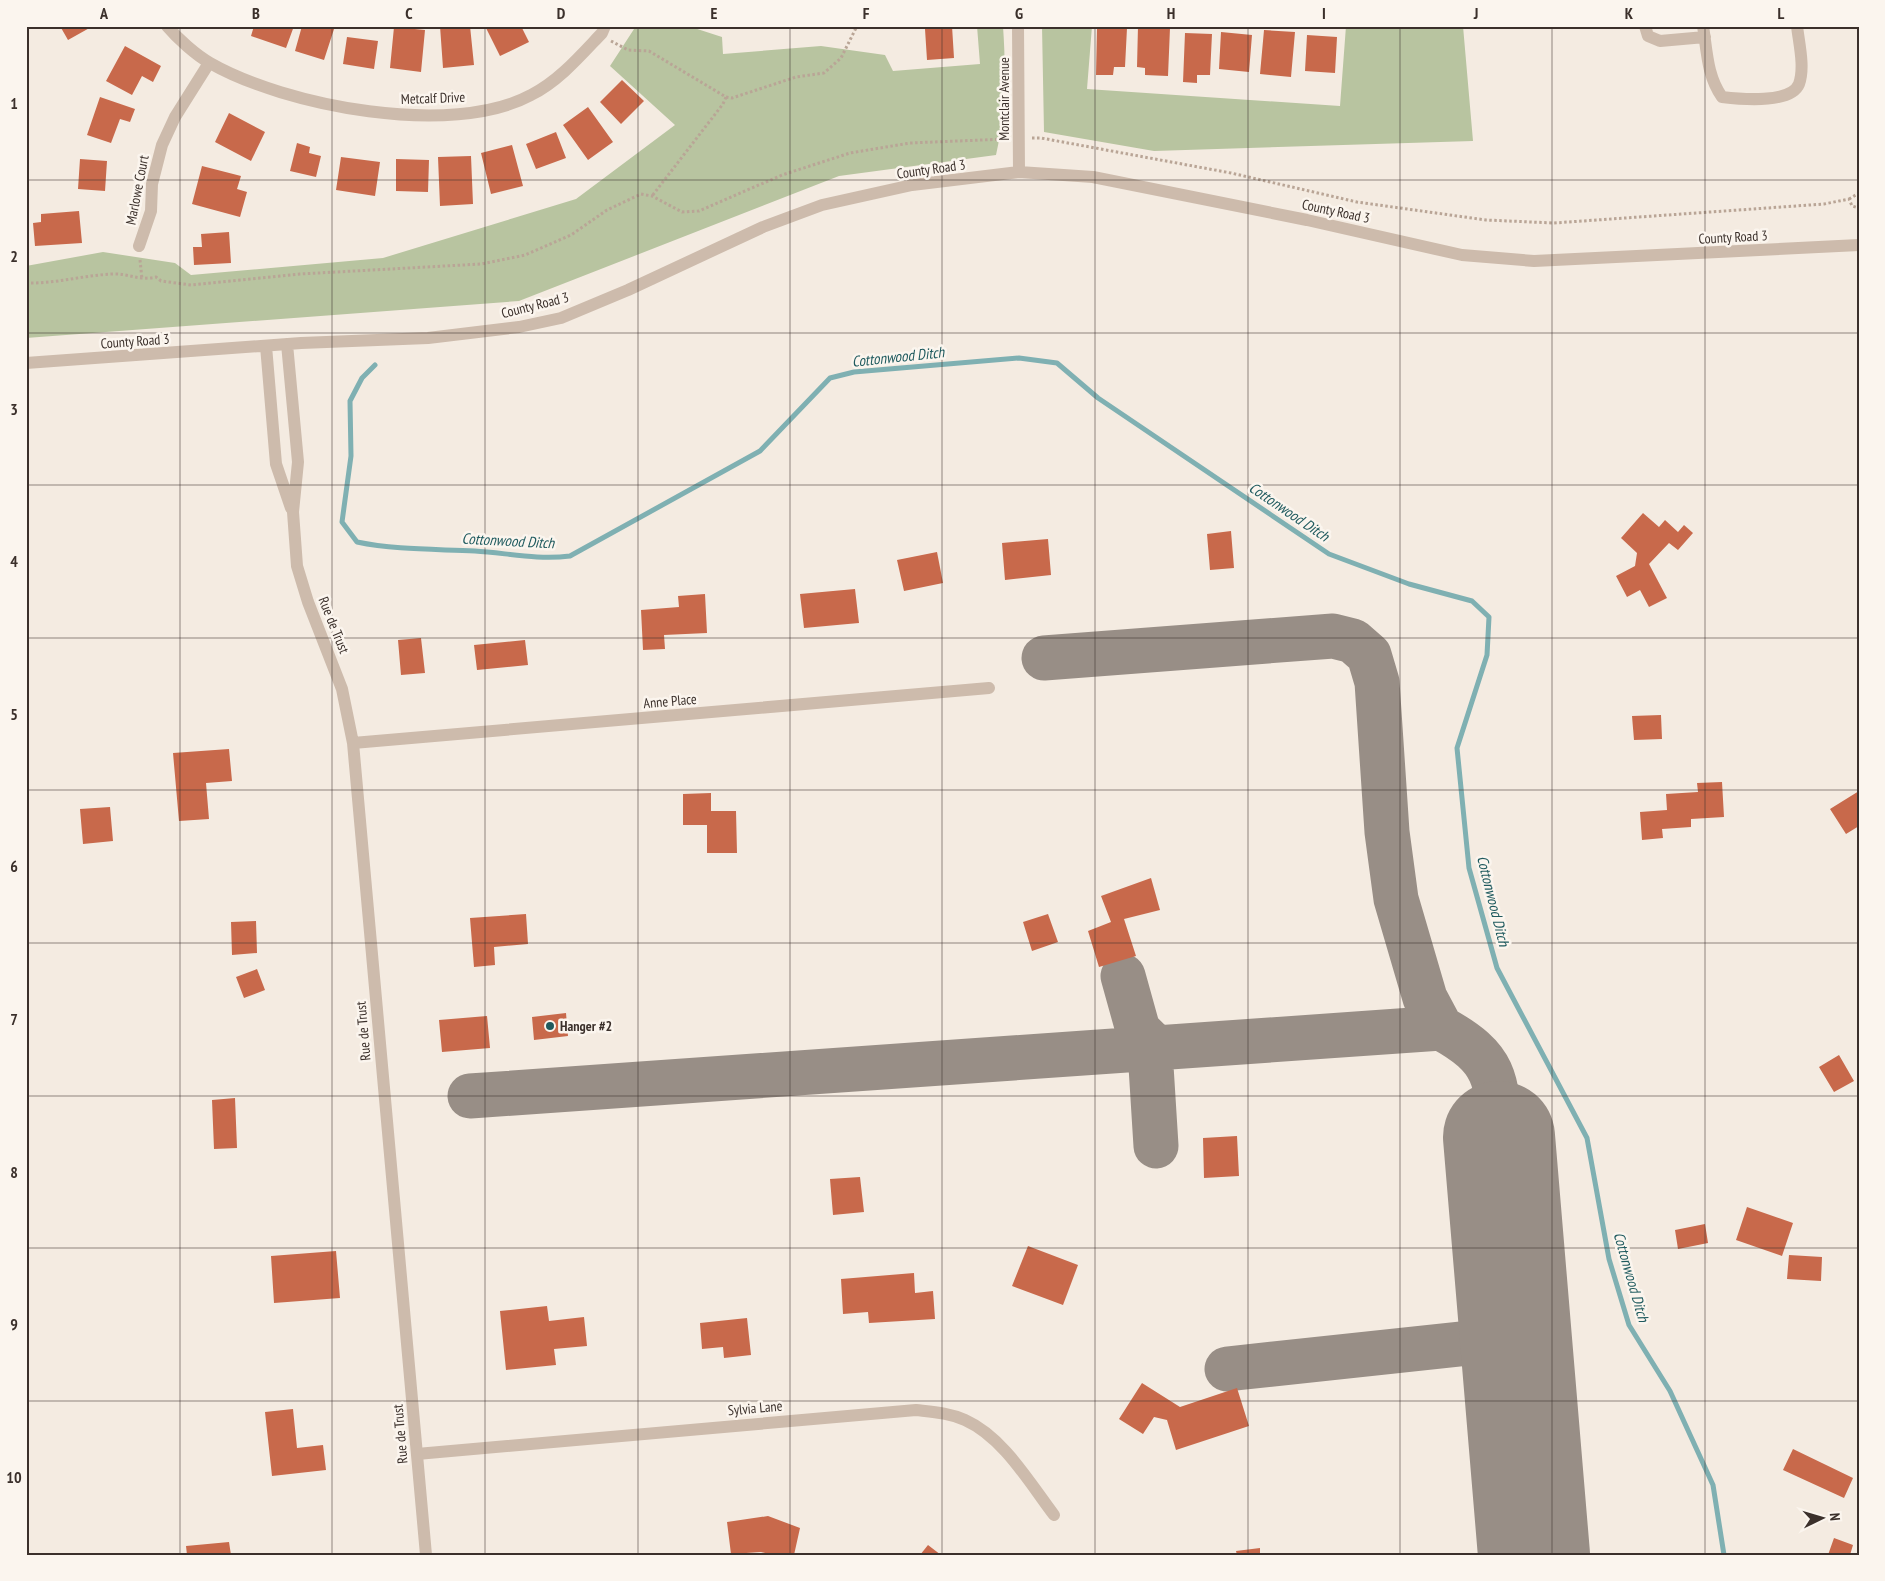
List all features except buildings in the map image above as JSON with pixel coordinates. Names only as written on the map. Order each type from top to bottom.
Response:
[{"type":"street","name":"Metcalf Drive","points":[[167,26],[209,63],[244,78],[319,103],[407,116],[487,111],[531,95],[570,67],[604,30]]},
{"type":"street","name":"Montclair Avenue","points":[[1018,26],[1019,172]]},
{"type":"street","points":[[1645,26],[1648,36],[1660,41],[1704,31],[1710,75],[1716,89],[1722,97],[1748,100],[1790,94],[1798,85],[1802,70],[1797,26]]},
{"type":"street","name":"Marlowe Court","points":[[139,246],[150,211],[155,166],[162,145],[175,117],[209,63]]},
{"type":"street","name":"County Road 3","points":[[26,364],[287,344],[428,338],[519,327],[553,320],[628,290],[763,227],[822,204],[912,185],[1019,172],[1093,176],[1307,220],[1462,255],[1534,261],[1859,245]]},
{"type":"street","name":"Rue de Trust","points":[[287,344],[298,462],[292,512],[297,566],[308,602],[342,689],[353,744],[426,1555]]},
{"type":"street","name":"Rue de Trust","points":[[266,346],[276,464],[292,512]]},
{"type":"street","name":"Anne Place","points":[[353,744],[990,688]]},
{"type":"street","name":"Sylvia Lane","points":[[417,1454],[916,1410],[944,1413],[966,1420],[984,1431],[1009,1457],[1054,1514]]},
{"type":"path","points":[[604,30],[622,48],[650,51],[726,97],[732,98],[796,76],[824,73],[841,58],[857,26]]},
{"type":"path","points":[[652,196],[724,104],[726,97]]},
{"type":"path","points":[[1033,138],[1146,156],[1357,202],[1513,222],[1554,223],[1824,204],[1849,199],[1859,193]]},
{"type":"path","points":[[26,283],[58,281],[89,275],[118,274],[142,279],[156,277],[161,281],[191,285],[300,274],[481,264],[525,255],[571,235],[630,198],[641,194],[652,196],[682,212],[699,211],[782,174],[850,153],[910,143],[1004,139]]},
{"type":"path","points":[[1849,199],[1852,206],[1859,208]]},
{"type":"path","points":[[139,246],[142,279]]},
{"type":"green space","points":[[636,26],[688,26],[722,37],[723,54],[821,46],[885,55],[893,71],[980,64],[977,26],[1003,26],[1004,91],[1002,123],[996,155],[839,176],[519,301],[26,338],[26,266],[103,252],[175,263],[191,275],[383,258],[576,199],[675,125],[610,66]]},
{"type":"green space","points":[[1042,26],[1092,26],[1087,89],[1340,106],[1346,26],[1463,26],[1473,141],[1154,151],[1044,132]]},
{"type":"waterway","name":"Cottonwood Ditch","points":[[375,365],[362,378],[350,401],[351,456],[342,522],[357,542],[400,548],[475,551],[534,557],[570,556],[760,451],[830,378],[854,372],[1019,358],[1057,363],[1098,398],[1329,554],[1409,584],[1472,601],[1489,617],[1487,655],[1457,748],[1469,868],[1497,968],[1587,1138],[1609,1259],[1629,1325],[1670,1391],[1713,1485],[1724,1555]]},
{"type":"taxiway","points":[[1044,658],[1333,636],[1353,641],[1369,655],[1377,682],[1387,832],[1396,899],[1425,998],[1441,1028]]},
{"type":"taxiway","points":[[1123,976],[1138,1030],[1157,1049]]},
{"type":"taxiway","points":[[470,1096],[1441,1028],[1473,1050],[1483,1060],[1490,1072],[1495,1085],[1499,1137]]},
{"type":"taxiway","points":[[1150,1050],[1156,1146]]},
{"type":"taxiway","points":[[1227,1369],[1516,1338]]},
{"type":"runway","points":[[1499,1137],[1534,1555]]},
{"type":"place","name":"Hanger #2","points":[[550,1026]]}]
